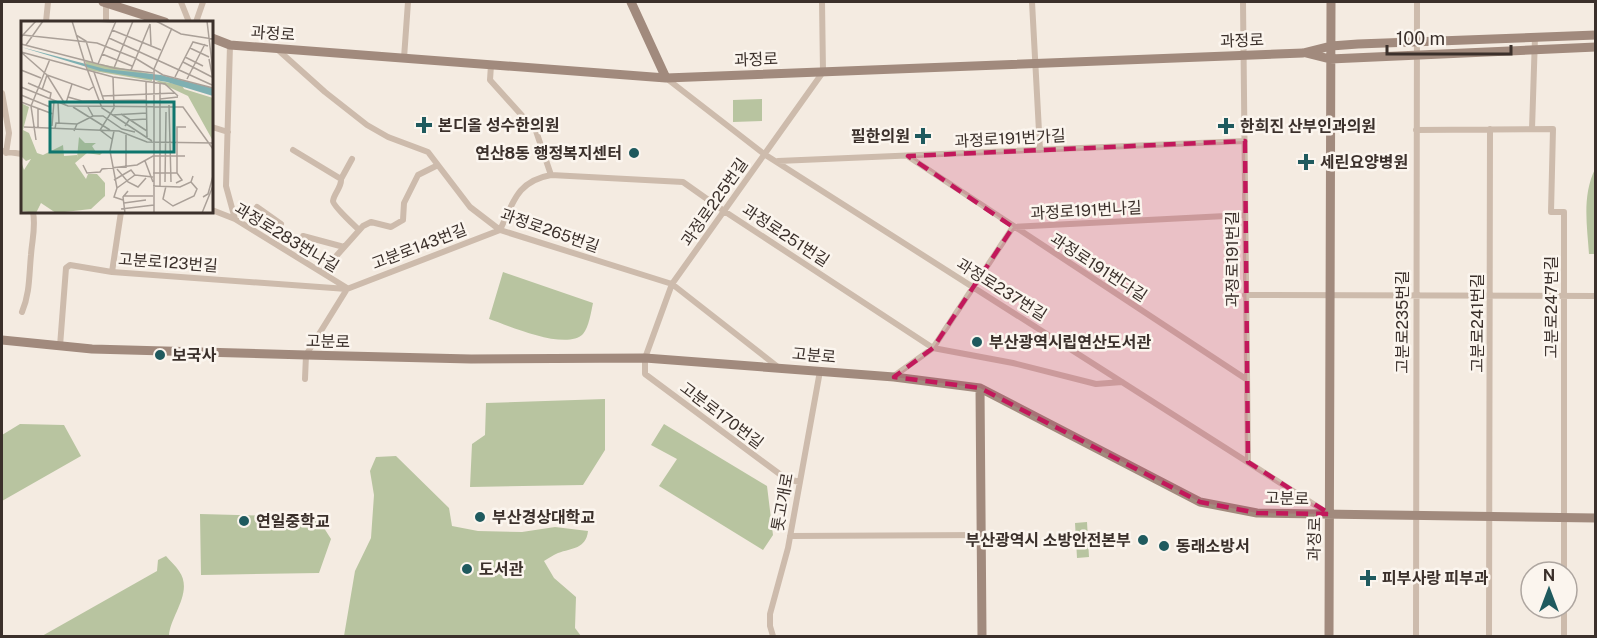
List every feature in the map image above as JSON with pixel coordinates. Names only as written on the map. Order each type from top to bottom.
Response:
[{"type":"main road","points":[[104,2],[162,21]]},
{"type":"main road","points":[[631,2],[666,78]]},
{"type":"main road","name":"과정로","points":[[1329,636],[1331,2]]},
{"type":"main road","points":[[1304,53],[1331,46],[1596,35]]},
{"type":"main road","name":"과정로","points":[[213,38],[230,45],[666,78],[1304,53]]},
{"type":"main road","points":[[1304,53],[1330,59],[1596,47]]},
{"type":"main road","name":"고분로","points":[[2,340],[92,349],[306,355],[471,359],[645,358],[894,376],[980,388],[1200,502],[1257,513],[1596,518]]},
{"type":"main road","points":[[980,388],[982,636]]},
{"type":"street","points":[[46,21],[48,2]]},
{"type":"street","points":[[104,2],[106,21]]},
{"type":"street","points":[[181,2],[189,21]]},
{"type":"street","points":[[196,21],[203,2]]},
{"type":"street","points":[[404,58],[408,2]]},
{"type":"street","points":[[822,2],[823,72]]},
{"type":"street","points":[[1032,2],[1040,150]]},
{"type":"street","name":"과정로191번길","points":[[1243,2],[1248,462]]},
{"type":"street","name":"고분로235번길","points":[[1416,636],[1417,2]]},
{"type":"street","points":[[1416,130],[1532,129],[1535,37]]},
{"type":"street","points":[[230,45],[226,186],[235,219]]},
{"type":"street","name":"과정로265번길","points":[[277,48],[325,92],[368,125],[388,137],[428,152],[470,207],[500,230],[672,284],[778,367]]},
{"type":"street","points":[[491,65],[490,80],[536,131],[551,175],[529,183],[518,191],[500,230]]},
{"type":"street","name":"과정로225번길","points":[[645,358],[672,284],[823,72]]},
{"type":"street","name":"과정로237번길","points":[[666,78],[764,154],[1329,514]]},
{"type":"street","points":[[2,93],[9,133],[4,152],[21,154]]},
{"type":"street","points":[[213,127],[228,132]]},
{"type":"street","name":"고분로241번길","points":[[1489,636],[1490,129]]},
{"type":"street","name":"고분로247번길","points":[[1532,129],[1553,129],[1551,212],[1564,212],[1564,560]]},
{"type":"street","name":"과정로191번가길","points":[[776,161],[1245,141]]},
{"type":"street","points":[[293,150],[342,179]]},
{"type":"street","name":"과정로191번다길","points":[[908,156],[1246,379]]},
{"type":"street","points":[[352,159],[333,201],[349,222],[359,230]]},
{"type":"street","points":[[322,272],[359,230],[372,222],[391,227],[403,220],[404,203],[418,175],[438,165]]},
{"type":"street","name":"과정로251번길","points":[[551,175],[683,182],[933,348],[1014,363],[1096,384],[1123,382]]},
{"type":"street","points":[[257,207],[281,224]]},
{"type":"street","name":"과정로283번나길","points":[[213,210],[235,219],[347,289]]},
{"type":"street","points":[[22,312],[28,298],[35,224],[33,213]]},
{"type":"street","points":[[112,272],[121,213]]},
{"type":"street","name":"과정로191번나길","points":[[894,376],[933,348],[1013,226],[1245,215]]},
{"type":"street","name":"고분로143번길","points":[[347,289],[500,230]]},
{"type":"street","points":[[303,236],[344,247]]},
{"type":"street","name":"고분로123번길","points":[[60,346],[66,268],[70,264],[112,272],[347,289]]},
{"type":"street","points":[[306,379],[306,355],[347,289]]},
{"type":"street","points":[[1245,295],[1596,296]]},
{"type":"street","name":"고분로170번길","points":[[645,358],[645,374],[785,478],[799,482]]},
{"type":"street","name":"톳고개로","points":[[773,636],[770,614],[790,536],[820,371]]},
{"type":"street","points":[[790,536],[981,535]]},
{"type":"street","points":[[1564,620],[1564,636]]},
{"type":"highlighted area","points":[[1245,141],[1248,462],[1330,514],[1257,513],[1200,502],[980,388],[894,377],[933,348],[1013,227],[908,156]]},
{"type":"green space","points":[[762,99],[762,121],[733,122],[733,100]]},
{"type":"green space","points":[[1595,169],[1596,254],[1589,254],[1587,200]]},
{"type":"green space","points":[[503,272],[593,303],[583,334],[575,339],[551,339],[489,319]]},
{"type":"green space","points":[[605,399],[605,450],[583,485],[470,487],[472,444],[485,435],[486,403]]},
{"type":"green space","points":[[20,424],[64,425],[81,456],[2,501],[2,435]]},
{"type":"green space","points":[[664,424],[767,486],[773,535],[763,550],[659,486],[677,459],[651,445]]},
{"type":"green space","points":[[396,456],[449,508],[452,526],[478,531],[522,532],[555,527],[588,531],[581,545],[544,561],[554,578],[576,597],[575,628],[581,636],[344,636],[355,571],[371,538],[374,495],[370,471],[376,457]]},
{"type":"green space","points":[[200,514],[317,517],[331,539],[319,573],[201,575]]},
{"type":"green space","points":[[1087,522],[1089,557],[1077,558],[1075,523]]},
{"type":"green space","points":[[166,556],[179,571],[184,587],[169,636],[42,636],[157,571],[158,560]]},
{"type":"place","name":"본디올 성수한의원","points":[[424,125]]},
{"type":"place","name":"한희진 산부인과의원","points":[[1226,126]]},
{"type":"place","name":"필한의원","points":[[923,136]]},
{"type":"place","name":"연산8동 행정복지센터","points":[[634,153]]},
{"type":"place","name":"세린요양병원","points":[[1306,162]]},
{"type":"place","name":"부산광역시립연산도서관","points":[[977,342]]},
{"type":"place","name":"보국사","points":[[160,355]]},
{"type":"place","name":"부산경상대학교","points":[[480,517]]},
{"type":"place","name":"연일중학교","points":[[244,521]]},
{"type":"place","name":"부산광역시 소방안전본부","points":[[1143,540]]},
{"type":"place","name":"동래소방서","points":[[1164,546]]},
{"type":"place","name":"도서관","points":[[467,569]]},
{"type":"place","name":"피부사랑 피부과","points":[[1368,578]]}]
